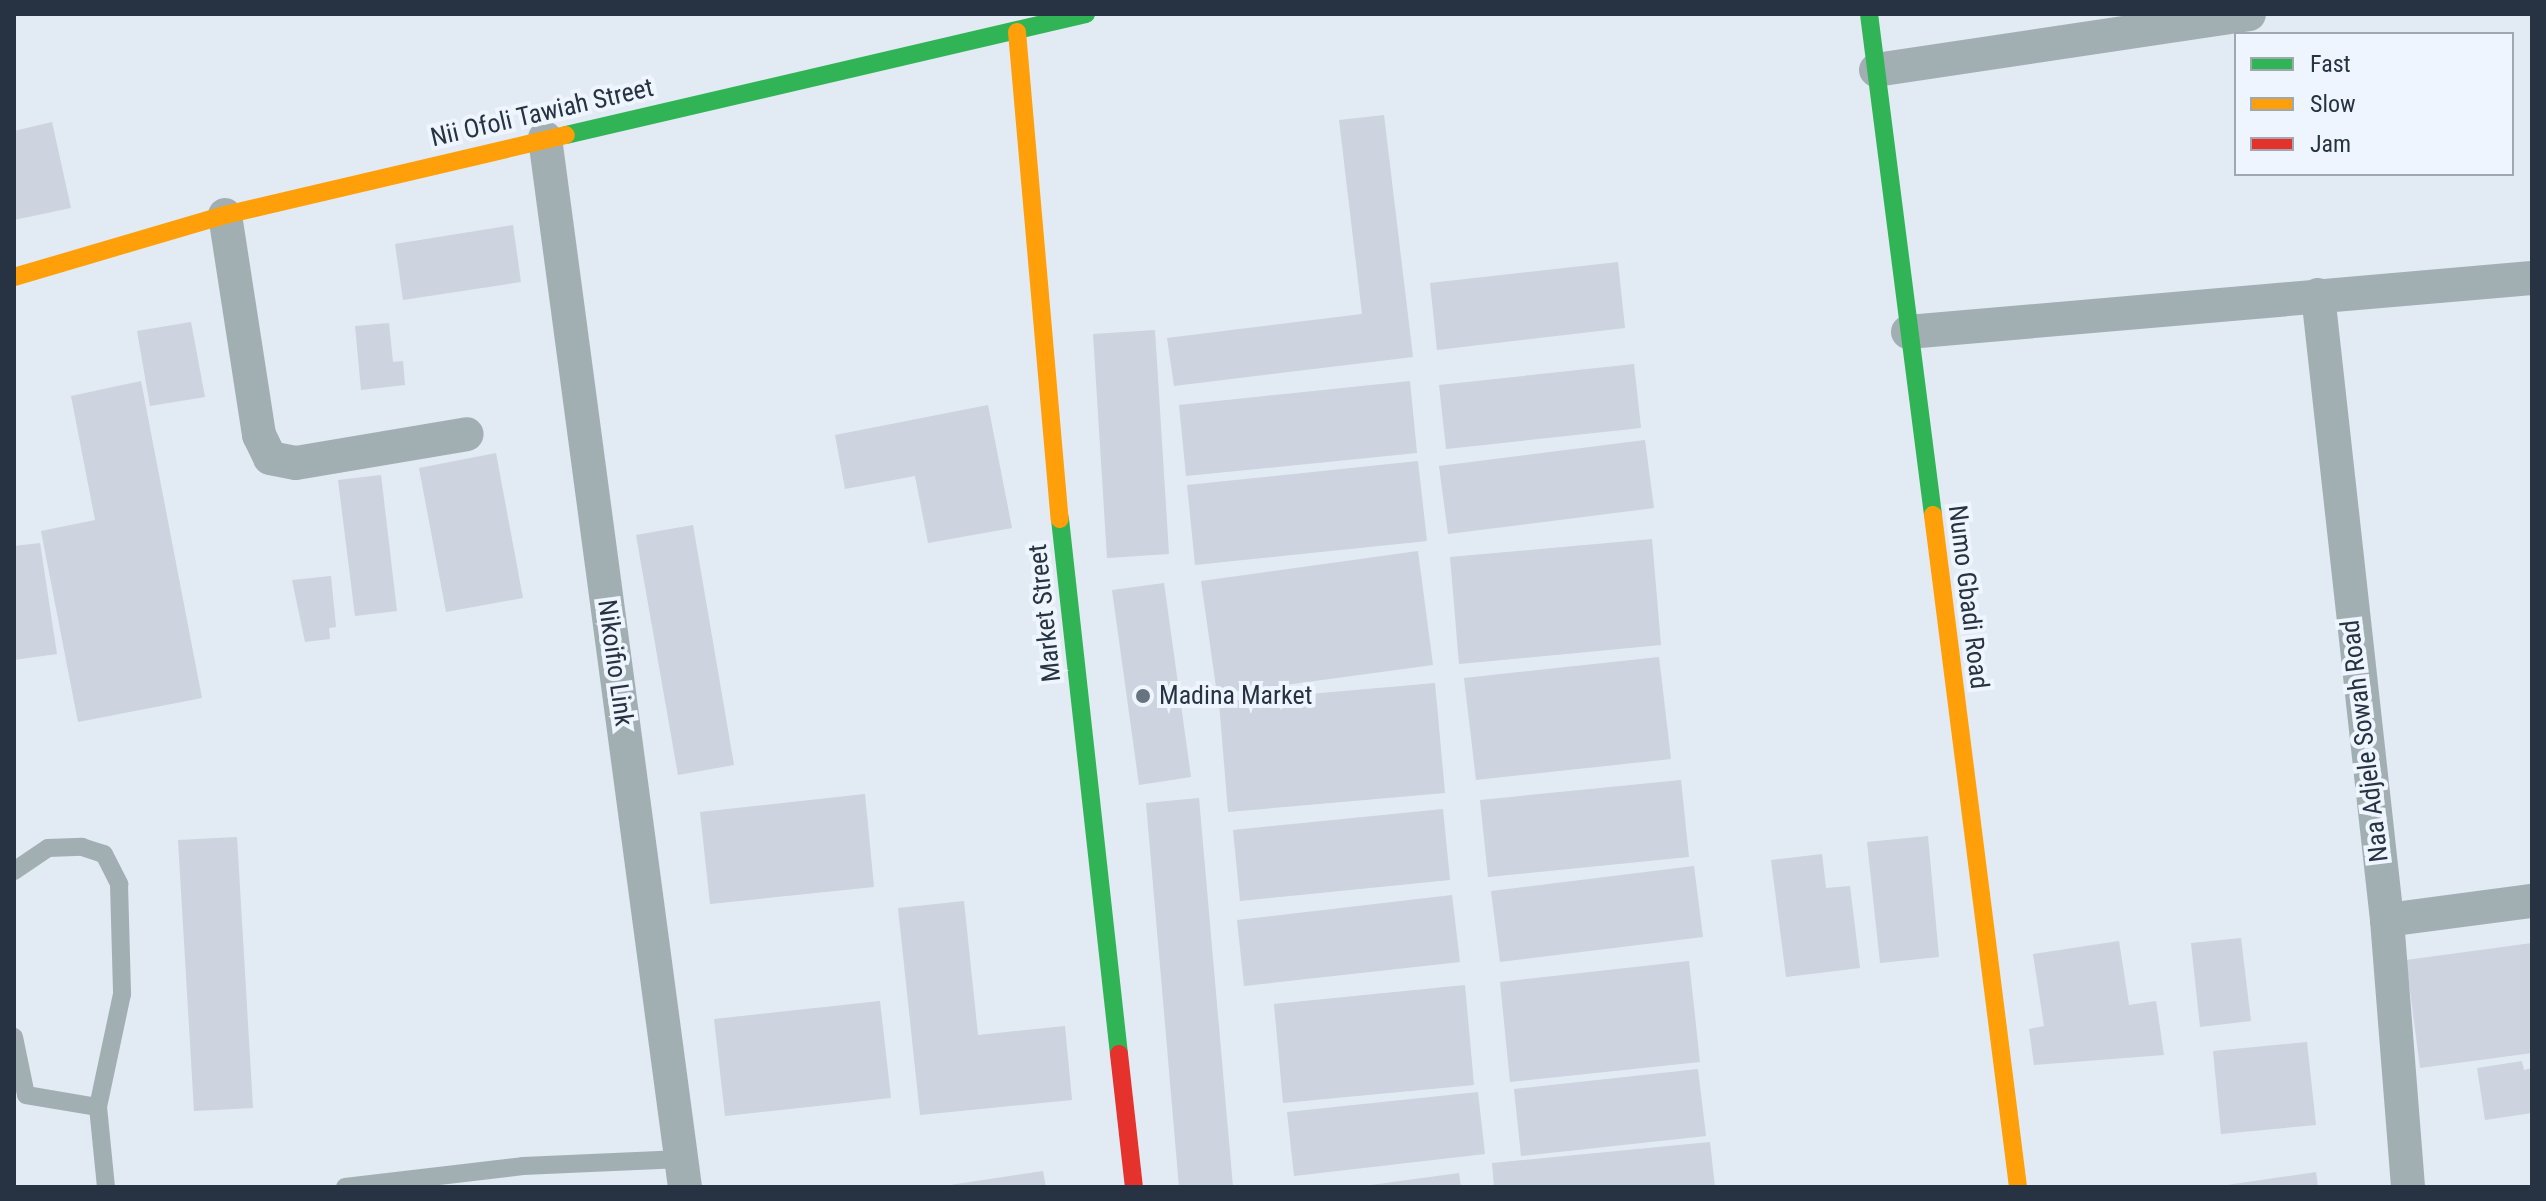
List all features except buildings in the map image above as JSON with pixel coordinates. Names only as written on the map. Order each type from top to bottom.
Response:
[{"type":"street","name":"Nii Ofoli Tawiah Street","points":[[14,277],[225,215],[1086,14]]},
{"type":"street","name":"Numo Gbadi Road","points":[[1869,14],[2018,1187]]},
{"type":"street","points":[[1876,70],[2249,14]]},
{"type":"street","name":"Market Street","points":[[1017,32],[1052,445],[1134,1187]]},
{"type":"street","name":"Nikoifio Link","points":[[545,138],[684,1173]]},
{"type":"street","points":[[225,215],[259,435],[270,458],[296,463],[467,434]]},
{"type":"street","points":[[1908,332],[2532,278]]},
{"type":"street","name":"Naa Adjele Sowah Road","points":[[2318,295],[2387,920],[2408,1187]]},
{"type":"street","points":[[2387,920],[2532,901]]},
{"type":"lane","points":[[14,871],[48,848],[82,847],[104,854],[119,884],[122,994],[98,1107],[106,1187]]},
{"type":"lane","points":[[14,1037],[26,1095],[98,1107]]},
{"type":"lane","points":[[345,1187],[523,1166],[684,1173]]},
{"type":"traffic: fast","points":[[566,135],[1086,14]]},
{"type":"traffic: fast","points":[[1869,14],[1933,515]]},
{"type":"traffic: fast","points":[[1060,519],[1119,1054]]},
{"type":"traffic: slow","points":[[1017,32],[1060,519]]},
{"type":"traffic: slow","points":[[14,277],[225,215],[566,135]]},
{"type":"traffic: slow","points":[[1933,515],[2018,1187]]},
{"type":"traffic: jam","points":[[1119,1054],[1134,1187]]},
{"type":"place","name":"Madina Market","points":[[1143,696]]}]
